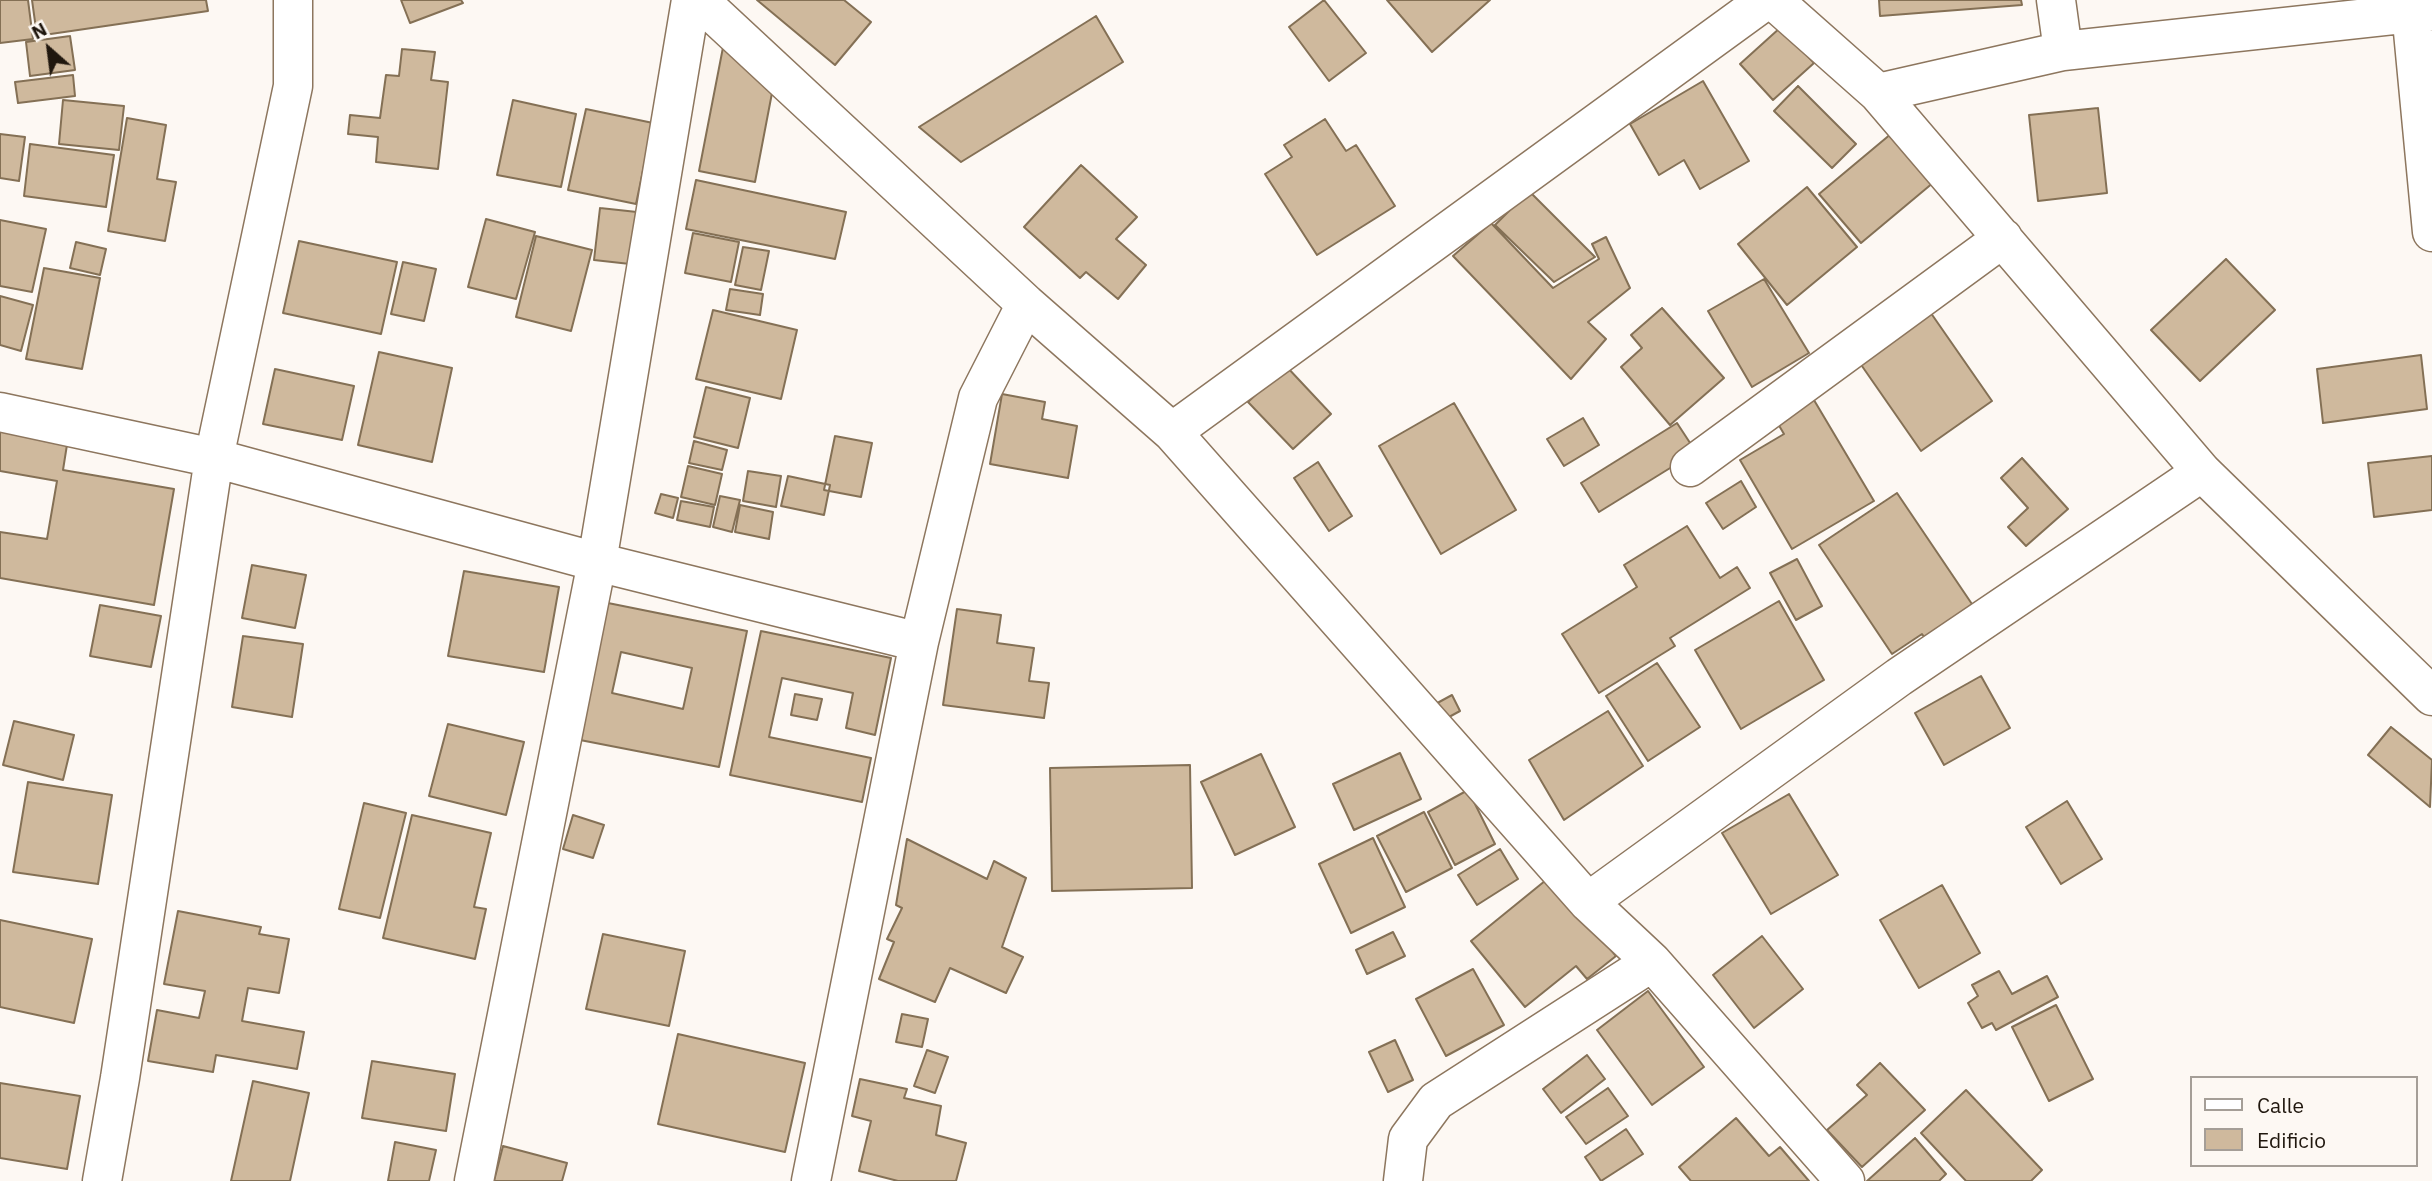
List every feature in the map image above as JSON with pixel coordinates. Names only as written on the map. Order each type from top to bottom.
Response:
[{"type":"street","points":[[102,1181],[214,458],[293,86],[293,0]]},
{"type":"street","points":[[474,1181],[597,562],[691,0]]},
{"type":"street","points":[[699,0],[1026,304],[1172,432],[1588,902],[1652,962],[1845,1181]]},
{"type":"street","points":[[1172,432],[1766,0]]},
{"type":"street","points":[[1773,0],[1878,93],[2202,472],[2432,696]]},
{"type":"street","points":[[2056,0],[2063,51]]},
{"type":"street","points":[[1878,93],[2063,51],[2418,8],[2432,232]]},
{"type":"street","points":[[1690,467],[2003,237]]},
{"type":"street","points":[[811,1181],[919,642],[978,398],[1026,304]]},
{"type":"street","points":[[0,412],[214,458],[597,562],[919,642]]},
{"type":"street","points":[[1588,902],[1899,677],[2202,472]]},
{"type":"street","points":[[1403,1181],[1408,1139],[1436,1101],[1652,962]]},
{"type":"building","points":[[0,0],[28,0],[33,39],[0,43]]},
{"type":"building","points":[[32,0],[206,0],[208,11],[37,36]]},
{"type":"building","points":[[401,0],[461,0],[463,3],[410,23]]},
{"type":"building","points":[[757,0],[844,0],[871,22],[835,65]]},
{"type":"building","points":[[1324,0],[1366,53],[1329,81],[1289,27]]},
{"type":"building","points":[[1387,0],[1490,0],[1432,52]]},
{"type":"building","points":[[1879,0],[2021,0],[2022,5],[1880,16]]},
{"type":"building","points":[[1096,16],[1123,62],[961,162],[919,127]]},
{"type":"building","points":[[1781,27],[1814,63],[1773,100],[1740,64]]},
{"type":"building","points":[[726,32],[776,72],[755,182],[699,171]]},
{"type":"building","points":[[70,36],[75,70],[30,76],[26,42]]},
{"type":"building","points":[[402,49],[435,52],[431,80],[448,82],[438,169],[376,162],[378,137],[348,134],[350,115],[380,118],[386,75],[399,76]]},
{"type":"building","points":[[73,75],[75,96],[18,103],[15,82]]},
{"type":"building","points":[[1703,81],[1749,161],[1700,189],[1684,160],[1659,175],[1630,124]]},
{"type":"building","points":[[1798,86],[1856,144],[1832,168],[1774,111]]},
{"type":"building","points":[[63,100],[124,106],[119,150],[59,144]]},
{"type":"building","points":[[513,100],[576,114],[561,187],[497,175]]},
{"type":"building","points":[[2098,108],[2107,193],[2038,201],[2029,115]]},
{"type":"building","points":[[586,109],[653,123],[636,204],[568,190]]},
{"type":"building","points":[[127,118],[166,125],[157,179],[176,182],[165,241],[108,231]]},
{"type":"building","points":[[1325,119],[1346,151],[1356,145],[1395,206],[1317,255],[1265,174],[1292,157],[1284,145]]},
{"type":"building","points":[[1898,128],[1940,177],[1861,243],[1819,194]]},
{"type":"building","points":[[0,134],[25,137],[19,181],[0,178]]},
{"type":"building","points":[[30,144],[114,155],[106,207],[24,196]]},
{"type":"building","points":[[1081,165],[1137,217],[1116,239],[1146,265],[1118,299],[1086,272],[1080,278],[1024,227]]},
{"type":"building","points":[[696,180],[846,212],[835,259],[686,229]]},
{"type":"building","points":[[1807,187],[1857,247],[1787,305],[1738,244]]},
{"type":"building","points":[[1529,191],[1595,257],[1554,282],[1495,225]]},
{"type":"building","points":[[600,208],[637,212],[630,264],[594,260]]},
{"type":"building","points":[[486,219],[535,232],[516,299],[468,287]]},
{"type":"building","points":[[0,220],[46,229],[32,292],[0,286]]},
{"type":"building","points":[[1491,223],[1553,288],[1599,259],[1592,244],[1606,237],[1630,288],[1588,322],[1606,339],[1571,379],[1453,256]]},
{"type":"building","points":[[693,233],[739,242],[731,282],[685,273]]},
{"type":"building","points":[[536,236],[592,250],[571,331],[516,317]]},
{"type":"building","points":[[299,241],[397,262],[381,334],[283,313]]},
{"type":"building","points":[[76,242],[106,249],[100,275],[70,268]]},
{"type":"building","points":[[743,247],[769,251],[761,290],[735,285]]},
{"type":"building","points":[[2226,259],[2275,310],[2200,381],[2151,330]]},
{"type":"building","points":[[403,262],[436,269],[424,321],[391,314]]},
{"type":"building","points":[[44,268],[100,278],[82,369],[26,359]]},
{"type":"building","points":[[1764,279],[1809,353],[1752,387],[1708,311]]},
{"type":"building","points":[[730,289],[763,294],[760,315],[726,310]]},
{"type":"building","points":[[0,296],[33,305],[21,351],[0,345]]},
{"type":"building","points":[[1926,306],[1992,401],[1921,451],[1855,356]]},
{"type":"building","points":[[1662,308],[1724,378],[1670,425],[1621,367],[1642,348],[1631,335]]},
{"type":"building","points":[[713,310],[797,330],[781,399],[696,379]]},
{"type":"building","points":[[379,352],[452,368],[432,462],[358,445]]},
{"type":"building","points":[[2421,355],[2427,409],[2323,423],[2317,369]]},
{"type":"building","points":[[1286,366],[1331,414],[1293,449],[1248,402]]},
{"type":"building","points":[[275,369],[354,386],[342,440],[263,424]]},
{"type":"building","points":[[706,387],[750,398],[738,448],[694,437]]},
{"type":"building","points":[[1808,390],[1874,501],[1792,549],[1740,460],[1784,434],[1771,412]]},
{"type":"building","points":[[1002,394],[1045,402],[1042,419],[1077,426],[1068,478],[990,464]]},
{"type":"building","points":[[1454,403],[1516,510],[1441,554],[1379,446]]},
{"type":"building","points":[[1583,418],[1599,445],[1564,466],[1547,439]]},
{"type":"building","points":[[0,421],[69,432],[63,470],[174,489],[154,605],[0,578],[0,532],[47,539],[57,481],[0,471]]},
{"type":"building","points":[[1677,423],[1696,452],[1599,512],[1581,483]]},
{"type":"building","points":[[835,436],[872,443],[861,497],[824,490]]},
{"type":"building","points":[[694,441],[727,450],[722,470],[689,463]]},
{"type":"building","points":[[2432,456],[2432,510],[2374,517],[2368,463]]},
{"type":"building","points":[[2022,458],[2068,509],[2026,546],[2008,527],[2028,508],[2001,478]]},
{"type":"building","points":[[1318,462],[1352,516],[1329,531],[1294,478]]},
{"type":"building","points":[[688,466],[722,474],[715,505],[681,497]]},
{"type":"building","points":[[748,471],[781,476],[776,507],[743,501]]},
{"type":"building","points":[[788,476],[830,485],[824,515],[781,506]]},
{"type":"building","points":[[1741,481],[1756,507],[1723,529],[1706,503]]},
{"type":"building","points":[[1897,493],[1978,613],[1930,645],[1922,634],[1892,654],[1819,545]]},
{"type":"building","points":[[661,494],[678,498],[673,518],[655,513]]},
{"type":"building","points":[[720,496],[740,500],[732,532],[713,527]]},
{"type":"building","points":[[681,501],[714,507],[710,527],[677,520]]},
{"type":"building","points":[[740,505],[773,512],[769,539],[735,532]]},
{"type":"building","points":[[1687,526],[1720,578],[1737,567],[1750,588],[1670,638],[1675,646],[1599,693],[1562,634],[1637,587],[1624,565]]},
{"type":"building","points":[[1797,559],[1822,606],[1796,620],[1770,573]]},
{"type":"building","points":[[252,565],[306,575],[295,628],[242,618]]},
{"type":"building","points":[[464,571],[559,587],[544,672],[448,656]]},
{"type":"building","points":[[1779,601],[1824,680],[1741,729],[1695,650]]},
{"type":"building","points":[[608,603],[747,631],[719,767],[580,740]],"holes":[[[621,652],[692,668],[683,709],[612,693]]]},
{"type":"building","points":[[100,605],[161,616],[151,667],[90,656]]},
{"type":"building","points":[[957,609],[1001,615],[997,643],[1034,648],[1029,681],[1049,683],[1044,718],[943,705]]},
{"type":"building","points":[[761,631],[891,658],[875,735],[846,728],[853,693],[782,678],[769,737],[871,758],[862,802],[730,775]]},
{"type":"building","points":[[243,636],[303,644],[292,717],[232,707]]},
{"type":"building","points":[[1657,663],[1700,727],[1648,761],[1606,696]]},
{"type":"building","points":[[1981,676],[2010,728],[1944,765],[1915,713]]},
{"type":"building","points":[[795,694],[822,699],[817,720],[791,715]]},
{"type":"building","points":[[1452,695],[1460,711],[1438,723],[1430,707]]},
{"type":"building","points":[[1608,711],[1643,766],[1564,820],[1529,760]]},
{"type":"building","points":[[14,721],[74,735],[63,780],[3,765]]},
{"type":"building","points":[[448,724],[524,742],[506,815],[429,796]]},
{"type":"building","points":[[2391,727],[2432,760],[2430,807],[2368,755]]},
{"type":"building","points":[[1400,753],[1421,799],[1354,830],[1333,784]]},
{"type":"building","points":[[1261,754],[1295,827],[1235,855],[1201,782]]},
{"type":"building","points":[[1190,765],[1192,888],[1052,891],[1050,768]]},
{"type":"building","points":[[28,782],[112,795],[98,884],[13,872]]},
{"type":"building","points":[[1468,790],[1495,844],[1455,865],[1428,812]]},
{"type":"building","points":[[1789,794],[1838,875],[1771,914],[1722,833]]},
{"type":"building","points":[[2067,801],[2102,859],[2061,884],[2026,827]]},
{"type":"building","points":[[364,803],[406,813],[380,918],[339,909]]},
{"type":"building","points":[[1424,812],[1452,868],[1406,892],[1377,836]]},
{"type":"building","points":[[412,815],[491,833],[474,907],[486,909],[475,959],[383,938]]},
{"type":"building","points":[[573,815],[604,825],[593,858],[563,849]]},
{"type":"building","points":[[1373,838],[1405,907],[1351,933],[1319,864]]},
{"type":"building","points":[[907,839],[987,879],[994,861],[1026,878],[1002,947],[1023,957],[1006,993],[950,968],[935,1002],[879,979],[894,942],[887,939],[902,908],[896,905]]},
{"type":"building","points":[[1500,849],[1518,879],[1477,905],[1458,875]]},
{"type":"building","points":[[1551,876],[1616,956],[1587,979],[1576,966],[1525,1007],[1471,941]]},
{"type":"building","points":[[1942,885],[1980,953],[1919,988],[1880,920]]},
{"type":"building","points":[[178,911],[261,927],[259,934],[289,939],[279,993],[248,988],[242,1021],[304,1032],[297,1069],[216,1055],[213,1072],[148,1061],[157,1010],[199,1018],[205,991],[164,984]]},
{"type":"building","points":[[0,920],[92,939],[74,1023],[0,1007]]},
{"type":"building","points":[[1393,932],[1405,956],[1367,974],[1356,950]]},
{"type":"building","points":[[603,934],[685,951],[669,1026],[586,1009]]},
{"type":"building","points":[[1762,936],[1803,989],[1754,1028],[1713,975]]},
{"type":"building","points":[[1473,969],[1504,1025],[1446,1056],[1416,999]]},
{"type":"building","points":[[1999,971],[2012,994],[2047,976],[2058,997],[1996,1030],[1992,1023],[1982,1028],[1968,1003],[1978,996],[1972,985]]},
{"type":"building","points":[[1648,991],[1704,1067],[1652,1105],[1597,1030]]},
{"type":"building","points":[[2056,1005],[2093,1079],[2049,1101],[2012,1027]]},
{"type":"building","points":[[902,1014],[928,1019],[922,1047],[896,1042]]},
{"type":"building","points":[[678,1034],[805,1063],[785,1152],[658,1124]]},
{"type":"building","points":[[1395,1040],[1413,1080],[1388,1092],[1369,1052]]},
{"type":"building","points":[[927,1050],[948,1057],[935,1093],[914,1086]]},
{"type":"building","points":[[1587,1055],[1605,1079],[1561,1113],[1543,1089]]},
{"type":"building","points":[[372,1061],[455,1074],[446,1131],[362,1118]]},
{"type":"building","points":[[1880,1063],[1925,1110],[1862,1167],[1827,1130],[1867,1095],[1857,1085]]},
{"type":"building","points":[[860,1079],[907,1089],[904,1098],[941,1106],[936,1135],[966,1143],[956,1181],[898,1181],[859,1171],[871,1121],[852,1116]]},
{"type":"building","points":[[253,1081],[309,1093],[290,1181],[231,1181]]},
{"type":"building","points":[[0,1083],[80,1096],[67,1169],[0,1158]]},
{"type":"building","points":[[1608,1088],[1628,1116],[1586,1144],[1566,1117]]},
{"type":"building","points":[[1966,1090],[2042,1170],[2031,1181],[1966,1181],[1921,1133]]},
{"type":"building","points":[[1736,1118],[1769,1156],[1780,1147],[1809,1181],[1691,1181],[1679,1167]]},
{"type":"building","points":[[1626,1129],[1643,1154],[1601,1181],[1585,1157]]},
{"type":"building","points":[[1915,1138],[1946,1174],[1939,1181],[1867,1181]]},
{"type":"building","points":[[395,1142],[436,1150],[429,1181],[388,1181]]},
{"type":"building","points":[[503,1146],[567,1163],[562,1181],[494,1181]]}]
